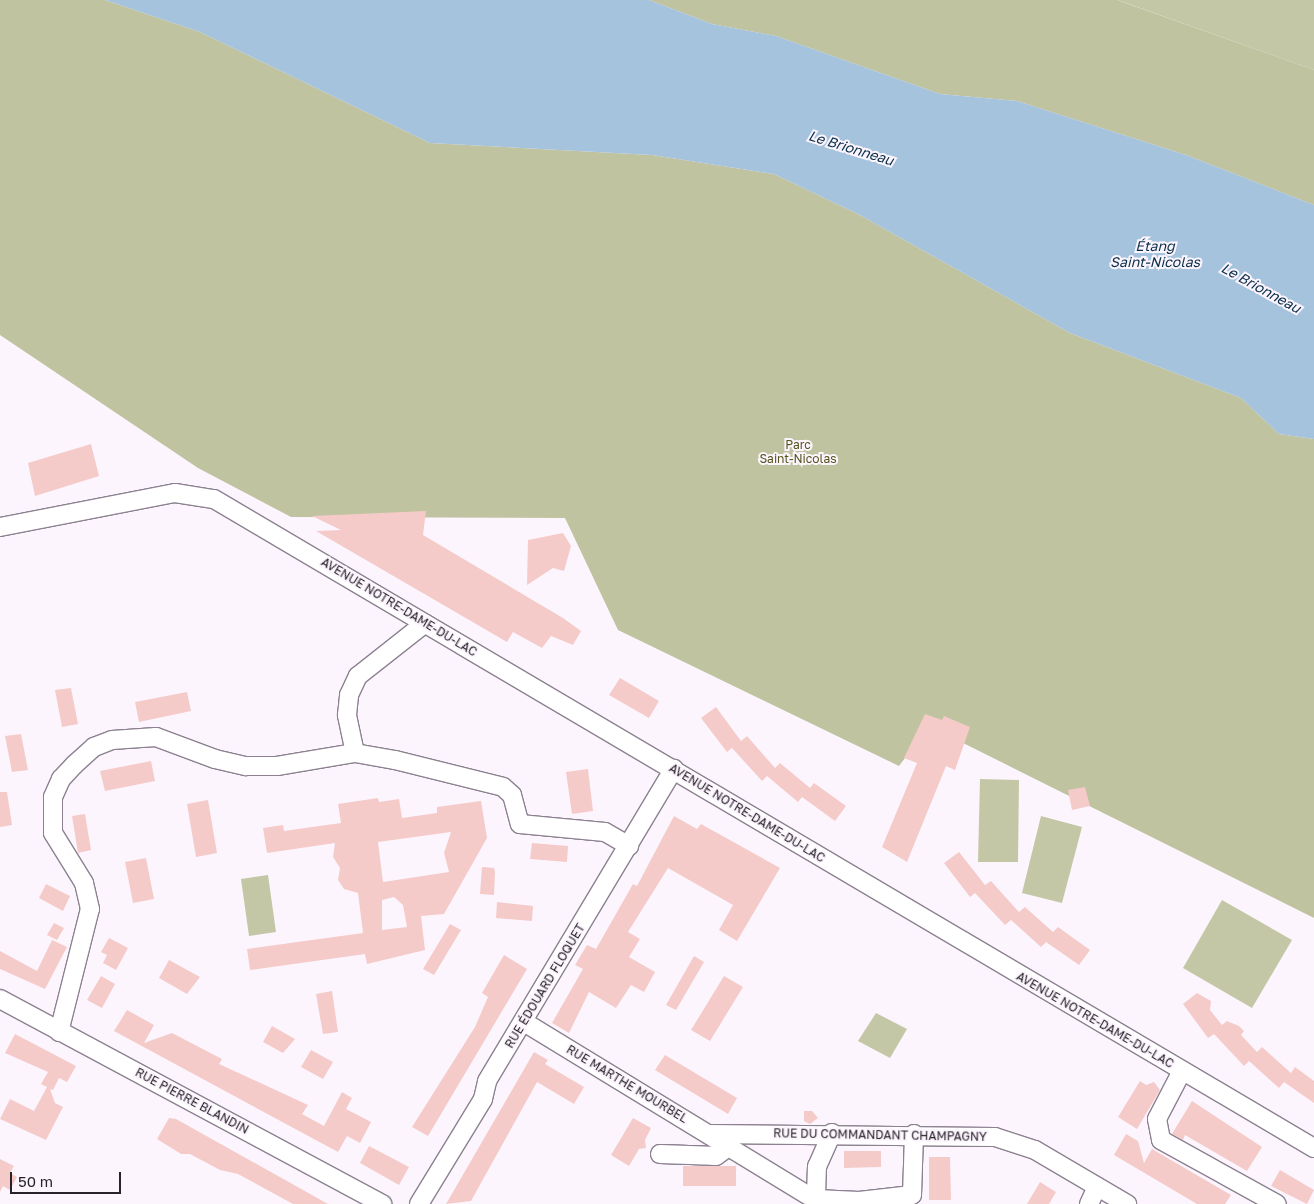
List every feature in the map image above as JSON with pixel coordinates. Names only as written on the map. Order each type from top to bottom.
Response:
[{"type":"street","name":"AVENUE NOTRE-DAME-DU-LAC","points":[[0,527],[175,493],[214,499],[1314,1148]]},
{"type":"street","points":[[355,753],[347,715],[349,695],[358,676],[425,623]]},
{"type":"street","points":[[59,1032],[90,909],[84,884],[53,833],[53,797],[61,779],[94,748],[126,736],[170,740],[215,759],[246,766],[284,766],[355,753],[503,787],[512,795],[520,824],[605,832],[629,846]]},
{"type":"street","name":"RUE ÉDOUARD FLOQUET","points":[[419,1204],[674,769]]},
{"type":"street","name":"RUE PIERRE BLANDIN","points":[[0,999],[383,1204]]},
{"type":"street","name":"RUE MARTHE MOURBEL","points":[[524,1022],[730,1146],[798,1196],[819,1202]]},
{"type":"street","points":[[1182,1071],[1157,1119],[1161,1140],[1276,1204]]},
{"type":"street","points":[[832,1133],[817,1166],[819,1202],[859,1201],[912,1195],[914,1134]]},
{"type":"street","name":"RUE DU COMMANDANT CHAMPAGNY","points":[[710,1134],[981,1135],[1008,1140],[1035,1150],[1127,1204]]},
{"type":"street","points":[[660,1154],[716,1156],[730,1146]]},
{"type":"street","points":[[1090,1204],[1097,1187]]},
{"type":"green space","name":"Parc Saint-Nicolas","points":[[0,0],[105,0],[200,32],[430,143],[652,155],[774,174],[860,215],[1070,333],[1241,398],[1279,434],[1314,439],[1314,918],[929,726],[899,766],[618,630],[565,518],[291,517],[198,468],[0,335]]},
{"type":"green space","points":[[649,0],[1117,0],[1314,70],[1314,205],[1186,155],[1017,101],[940,94],[776,36],[712,24]]},
{"type":"green space","points":[[1117,0],[1314,0],[1314,70],[1126,3]]},
{"type":"green space","points":[[980,779],[1019,780],[1018,862],[978,862]]},
{"type":"green space","points":[[1041,816],[1082,827],[1062,903],[1022,893]]},
{"type":"green space","points":[[268,875],[276,932],[249,936],[241,879]]},
{"type":"green space","points":[[1222,900],[1292,940],[1252,1008],[1183,968]]},
{"type":"green space","points":[[876,1013],[907,1029],[890,1058],[858,1041]]},
{"type":"water","name":"Étang Saint-Nicolas","points":[[105,0],[649,0],[712,24],[776,36],[940,94],[1017,101],[1186,155],[1314,205],[1314,439],[1279,434],[1241,398],[1070,333],[860,215],[774,174],[652,155],[430,143],[200,32]]},
{"type":"building","points":[[91,444],[99,476],[35,496],[28,463]]},
{"type":"building","points":[[426,511],[423,535],[563,618],[581,631],[573,645],[551,636],[542,648],[513,632],[507,642],[316,531],[341,530],[312,516]]},
{"type":"building","points":[[563,533],[571,546],[564,571],[553,568],[527,585],[528,540]]},
{"type":"building","points":[[620,678],[659,701],[649,718],[609,695]]},
{"type":"building","points":[[71,688],[78,724],[62,727],[55,690]]},
{"type":"building","points":[[187,692],[191,711],[139,722],[135,702]]},
{"type":"building","points":[[716,707],[741,741],[747,736],[775,768],[780,763],[810,788],[814,783],[846,806],[835,821],[802,797],[798,802],[767,776],[762,781],[732,748],[727,752],[701,718]]},
{"type":"building","points":[[925,714],[942,720],[944,716],[970,727],[955,770],[946,766],[907,862],[882,847],[917,763],[904,758]]},
{"type":"building","points":[[21,734],[28,770],[12,772],[5,736]]},
{"type":"building","points":[[151,761],[155,781],[105,791],[100,771]]},
{"type":"building","points":[[588,769],[593,811],[572,814],[566,772]]},
{"type":"building","points":[[1085,787],[1090,806],[1072,810],[1068,790]]},
{"type":"building","points":[[0,792],[7,792],[12,825],[0,827]]},
{"type":"building","points":[[378,798],[379,802],[399,799],[402,818],[437,813],[437,807],[481,801],[487,838],[444,914],[421,916],[425,950],[367,964],[365,954],[250,970],[247,949],[363,933],[358,893],[344,889],[338,880],[340,868],[333,857],[335,843],[267,853],[263,828],[283,825],[284,831],[341,823],[338,804]],"holes":[[[451,832],[444,853],[449,872],[383,882],[378,842]],[[394,897],[403,905],[407,927],[382,930],[382,900]]]},
{"type":"building","points":[[208,800],[217,853],[196,857],[187,804]]},
{"type":"building","points":[[85,814],[91,850],[78,853],[72,816]]},
{"type":"building","points":[[674,816],[697,829],[701,824],[780,868],[737,941],[719,930],[733,905],[668,868],[628,932],[640,939],[629,957],[655,972],[644,992],[631,985],[616,1008],[589,992],[569,1033],[552,1023],[583,969],[575,965],[587,945],[596,949],[633,884],[637,886]]},
{"type":"building","points":[[532,843],[568,846],[567,862],[530,859]]},
{"type":"building","points":[[959,852],[985,885],[991,881],[1019,912],[1025,907],[1053,932],[1058,927],[1090,950],[1079,965],[1046,942],[1041,947],[1011,920],[1005,925],[975,893],[970,897],[944,863]]},
{"type":"building","points":[[146,858],[154,899],[133,903],[125,862]]},
{"type":"building","points":[[482,867],[494,868],[494,895],[480,894]]},
{"type":"building","points":[[46,884],[70,896],[63,911],[39,898]]},
{"type":"building","points":[[497,902],[533,906],[532,921],[496,918]]},
{"type":"building","points":[[54,923],[64,928],[57,940],[47,935]]},
{"type":"building","points":[[450,924],[461,930],[434,975],[423,969]]},
{"type":"building","points":[[109,938],[128,948],[116,970],[103,963],[107,955],[101,952]]},
{"type":"building","points":[[52,940],[67,947],[45,989],[0,969],[0,951],[37,971]]},
{"type":"building","points":[[504,955],[527,969],[428,1136],[412,1127],[475,1027],[488,997],[482,993]]},
{"type":"building","points":[[694,956],[704,962],[676,1010],[666,1005]]},
{"type":"building","points":[[169,960],[200,977],[187,994],[159,978]]},
{"type":"building","points":[[101,976],[115,984],[102,1008],[87,1000]]},
{"type":"building","points":[[724,976],[743,987],[710,1041],[691,1030]]},
{"type":"building","points":[[332,991],[338,1032],[323,1034],[316,994]]},
{"type":"building","points":[[1197,993],[1211,1001],[1210,1010],[1222,1025],[1227,1021],[1239,1026],[1244,1031],[1241,1035],[1257,1052],[1262,1047],[1291,1073],[1295,1067],[1314,1081],[1314,1103],[1284,1082],[1279,1088],[1249,1061],[1244,1066],[1214,1034],[1208,1038],[1183,1004]]},
{"type":"building","points":[[127,1010],[154,1025],[144,1043],[172,1033],[222,1059],[219,1064],[308,1105],[302,1114],[324,1126],[342,1092],[352,1098],[346,1109],[371,1122],[360,1143],[347,1136],[338,1152],[114,1031]]},
{"type":"building","points":[[272,1026],[295,1039],[283,1053],[263,1042]]},
{"type":"building","points":[[15,1034],[76,1066],[67,1082],[59,1078],[53,1090],[50,1089],[55,1103],[63,1107],[46,1140],[0,1119],[10,1099],[34,1111],[47,1087],[41,1084],[48,1072],[5,1053]]},
{"type":"building","points":[[311,1050],[333,1062],[323,1079],[301,1067]]},
{"type":"building","points":[[534,1052],[548,1060],[545,1064],[584,1087],[574,1104],[537,1082],[471,1201],[446,1204]]},
{"type":"building","points":[[665,1055],[737,1098],[728,1114],[655,1070]]},
{"type":"building","points":[[1140,1081],[1146,1085],[1154,1082],[1160,1090],[1137,1129],[1118,1117]]},
{"type":"building","points":[[1192,1101],[1262,1147],[1247,1171],[1185,1135],[1183,1140],[1172,1134]]},
{"type":"building","points":[[804,1111],[812,1111],[818,1118],[810,1124],[804,1121]]},
{"type":"building","points":[[169,1118],[176,1119],[328,1204],[293,1204],[238,1174],[220,1170],[190,1154],[181,1154],[157,1139]]},
{"type":"building","points":[[633,1118],[651,1128],[645,1140],[646,1148],[639,1149],[629,1166],[611,1155]]},
{"type":"building","points":[[1126,1134],[1138,1141],[1144,1163],[1152,1149],[1231,1195],[1225,1204],[1197,1204],[1114,1155]]},
{"type":"building","points":[[369,1146],[409,1167],[399,1185],[360,1163]]},
{"type":"building","points":[[844,1151],[881,1151],[881,1167],[844,1168]]},
{"type":"building","points":[[929,1157],[950,1157],[951,1200],[929,1200]]},
{"type":"building","points":[[0,1159],[14,1166],[10,1173],[17,1177],[10,1190],[3,1186],[0,1192]]},
{"type":"building","points":[[683,1166],[736,1166],[736,1186],[683,1186]]},
{"type":"building","points":[[1280,1170],[1314,1190],[1307,1204],[1271,1186]]},
{"type":"building","points":[[1040,1182],[1056,1192],[1049,1204],[1027,1204]]},
{"type":"water label","name":"Le Brionneau","points":[[851,148]]},
{"type":"water label","name":"Le Brionneau","points":[[1261,288]]}]
